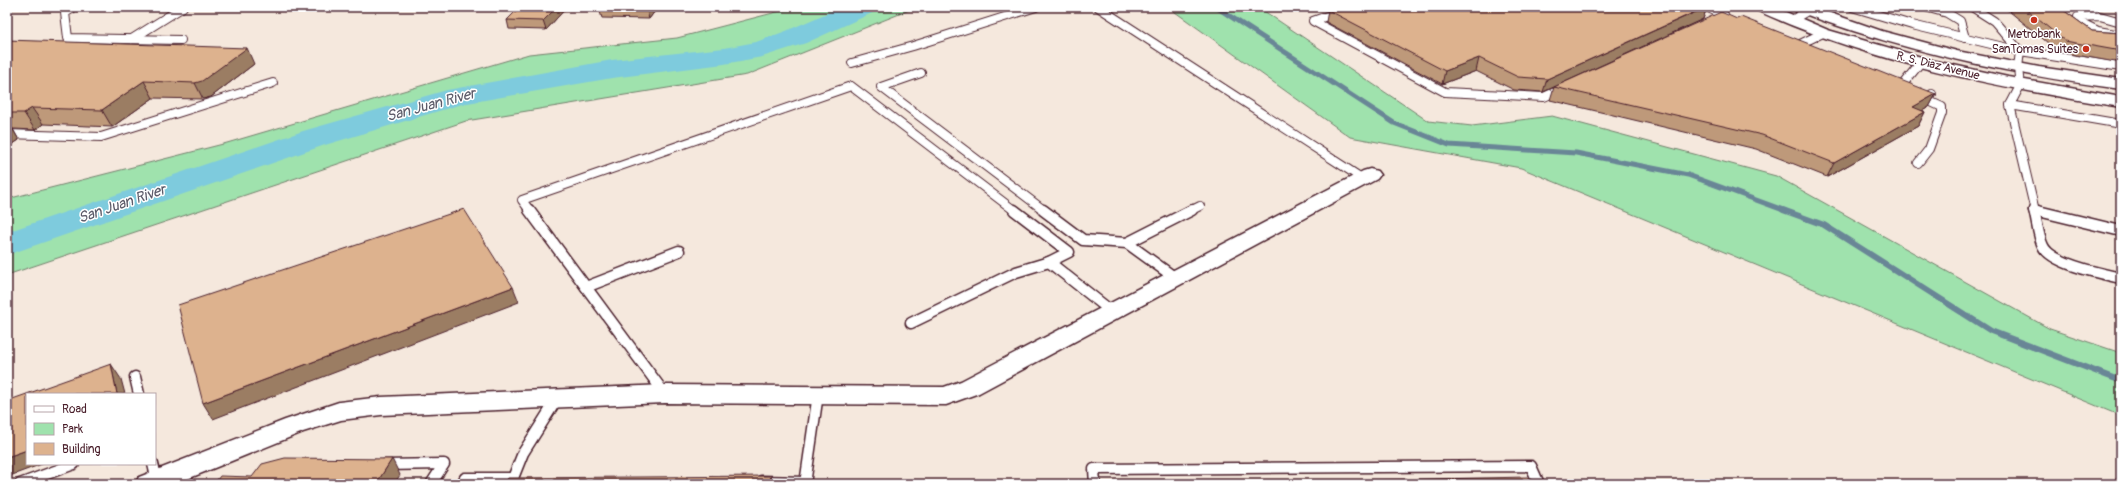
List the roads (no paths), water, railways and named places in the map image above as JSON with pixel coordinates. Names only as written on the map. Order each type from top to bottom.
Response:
[{"type":"street","name":"R. S. Diaz Avenue","points":[[1761,7],[1803,11],[1905,42],[2018,68],[2121,84]]},
{"type":"street","name":"R. S. Diaz Avenue","points":[[1803,11],[1823,33],[1921,62],[2020,86],[2121,102]]},
{"type":"street","points":[[153,476],[339,411],[382,406],[665,394],[946,396],[970,388],[1174,277],[1366,177]]},
{"type":"lane","points":[[75,7],[65,13],[68,38],[181,40]]},
{"type":"lane","points":[[132,39],[183,7]]},
{"type":"lane","points":[[852,63],[913,46],[1036,7]]},
{"type":"lane","points":[[1098,7],[1366,177]]},
{"type":"lane","points":[[1352,7],[1313,21],[1445,92],[1544,97],[1566,87]]},
{"type":"lane","points":[[1706,7],[1724,15],[1710,21]]},
{"type":"lane","points":[[1852,7],[1865,12],[2020,51],[2121,67]]},
{"type":"lane","points":[[1865,12],[1875,7]]},
{"type":"lane","points":[[1925,7],[1946,13],[1960,21],[1965,38]]},
{"type":"lane","points":[[1972,7],[1994,21],[2020,51],[2018,68],[2020,86],[2010,105],[2043,247],[2053,257],[2071,266],[2121,278]]},
{"type":"lane","points":[[2086,7],[2098,16]]},
{"type":"lane","points":[[2120,21],[2086,15],[2078,18],[2078,21],[2094,30],[2121,35]]},
{"type":"lane","points":[[1812,50],[1794,43],[1823,33]]},
{"type":"lane","points":[[1904,83],[1914,73],[1921,62]]},
{"type":"lane","points":[[921,73],[881,87],[1082,240],[1127,243],[1200,206]]},
{"type":"lane","points":[[7,134],[101,137],[273,83]]},
{"type":"lane","points":[[665,394],[522,200],[851,86],[1069,252],[1049,262],[1016,272],[911,323]]},
{"type":"lane","points":[[1918,163],[1929,149],[1942,113],[1942,107],[1929,101],[1932,94],[1925,91]]},
{"type":"lane","points":[[2010,105],[2121,124]]},
{"type":"lane","points":[[2034,210],[2121,231]]},
{"type":"lane","points":[[1127,243],[1174,277]]},
{"type":"lane","points":[[586,287],[679,250]]},
{"type":"lane","points":[[1049,262],[1111,311]]},
{"type":"lane","points":[[135,377],[139,393]]},
{"type":"lane","points":[[750,481],[805,483],[818,394]]},
{"type":"lane","points":[[513,478],[523,453],[558,399]]},
{"type":"lane","points":[[372,465],[444,464],[430,484]]},
{"type":"lane","points":[[20,484],[71,465]]},
{"type":"lane","points":[[1095,484],[1094,469],[1531,466],[1539,484]]},
{"type":"lane","points":[[462,484],[465,478],[529,478]]},
{"type":"waterway","name":"San Juan River","points":[[7,244],[314,138],[458,96],[612,69],[724,56],[762,49],[796,37],[863,7]]},
{"type":"waterway","points":[[1216,7],[1394,123],[1449,145],[1576,153],[1688,175],[1786,211]]},
{"type":"waterway","points":[[1783,210],[1824,225],[1991,331],[2121,381]]},
{"type":"place","name":"Metrobank","points":[[2034,20]]},
{"type":"place","name":"SanTomas Suites","points":[[2086,49]]}]
